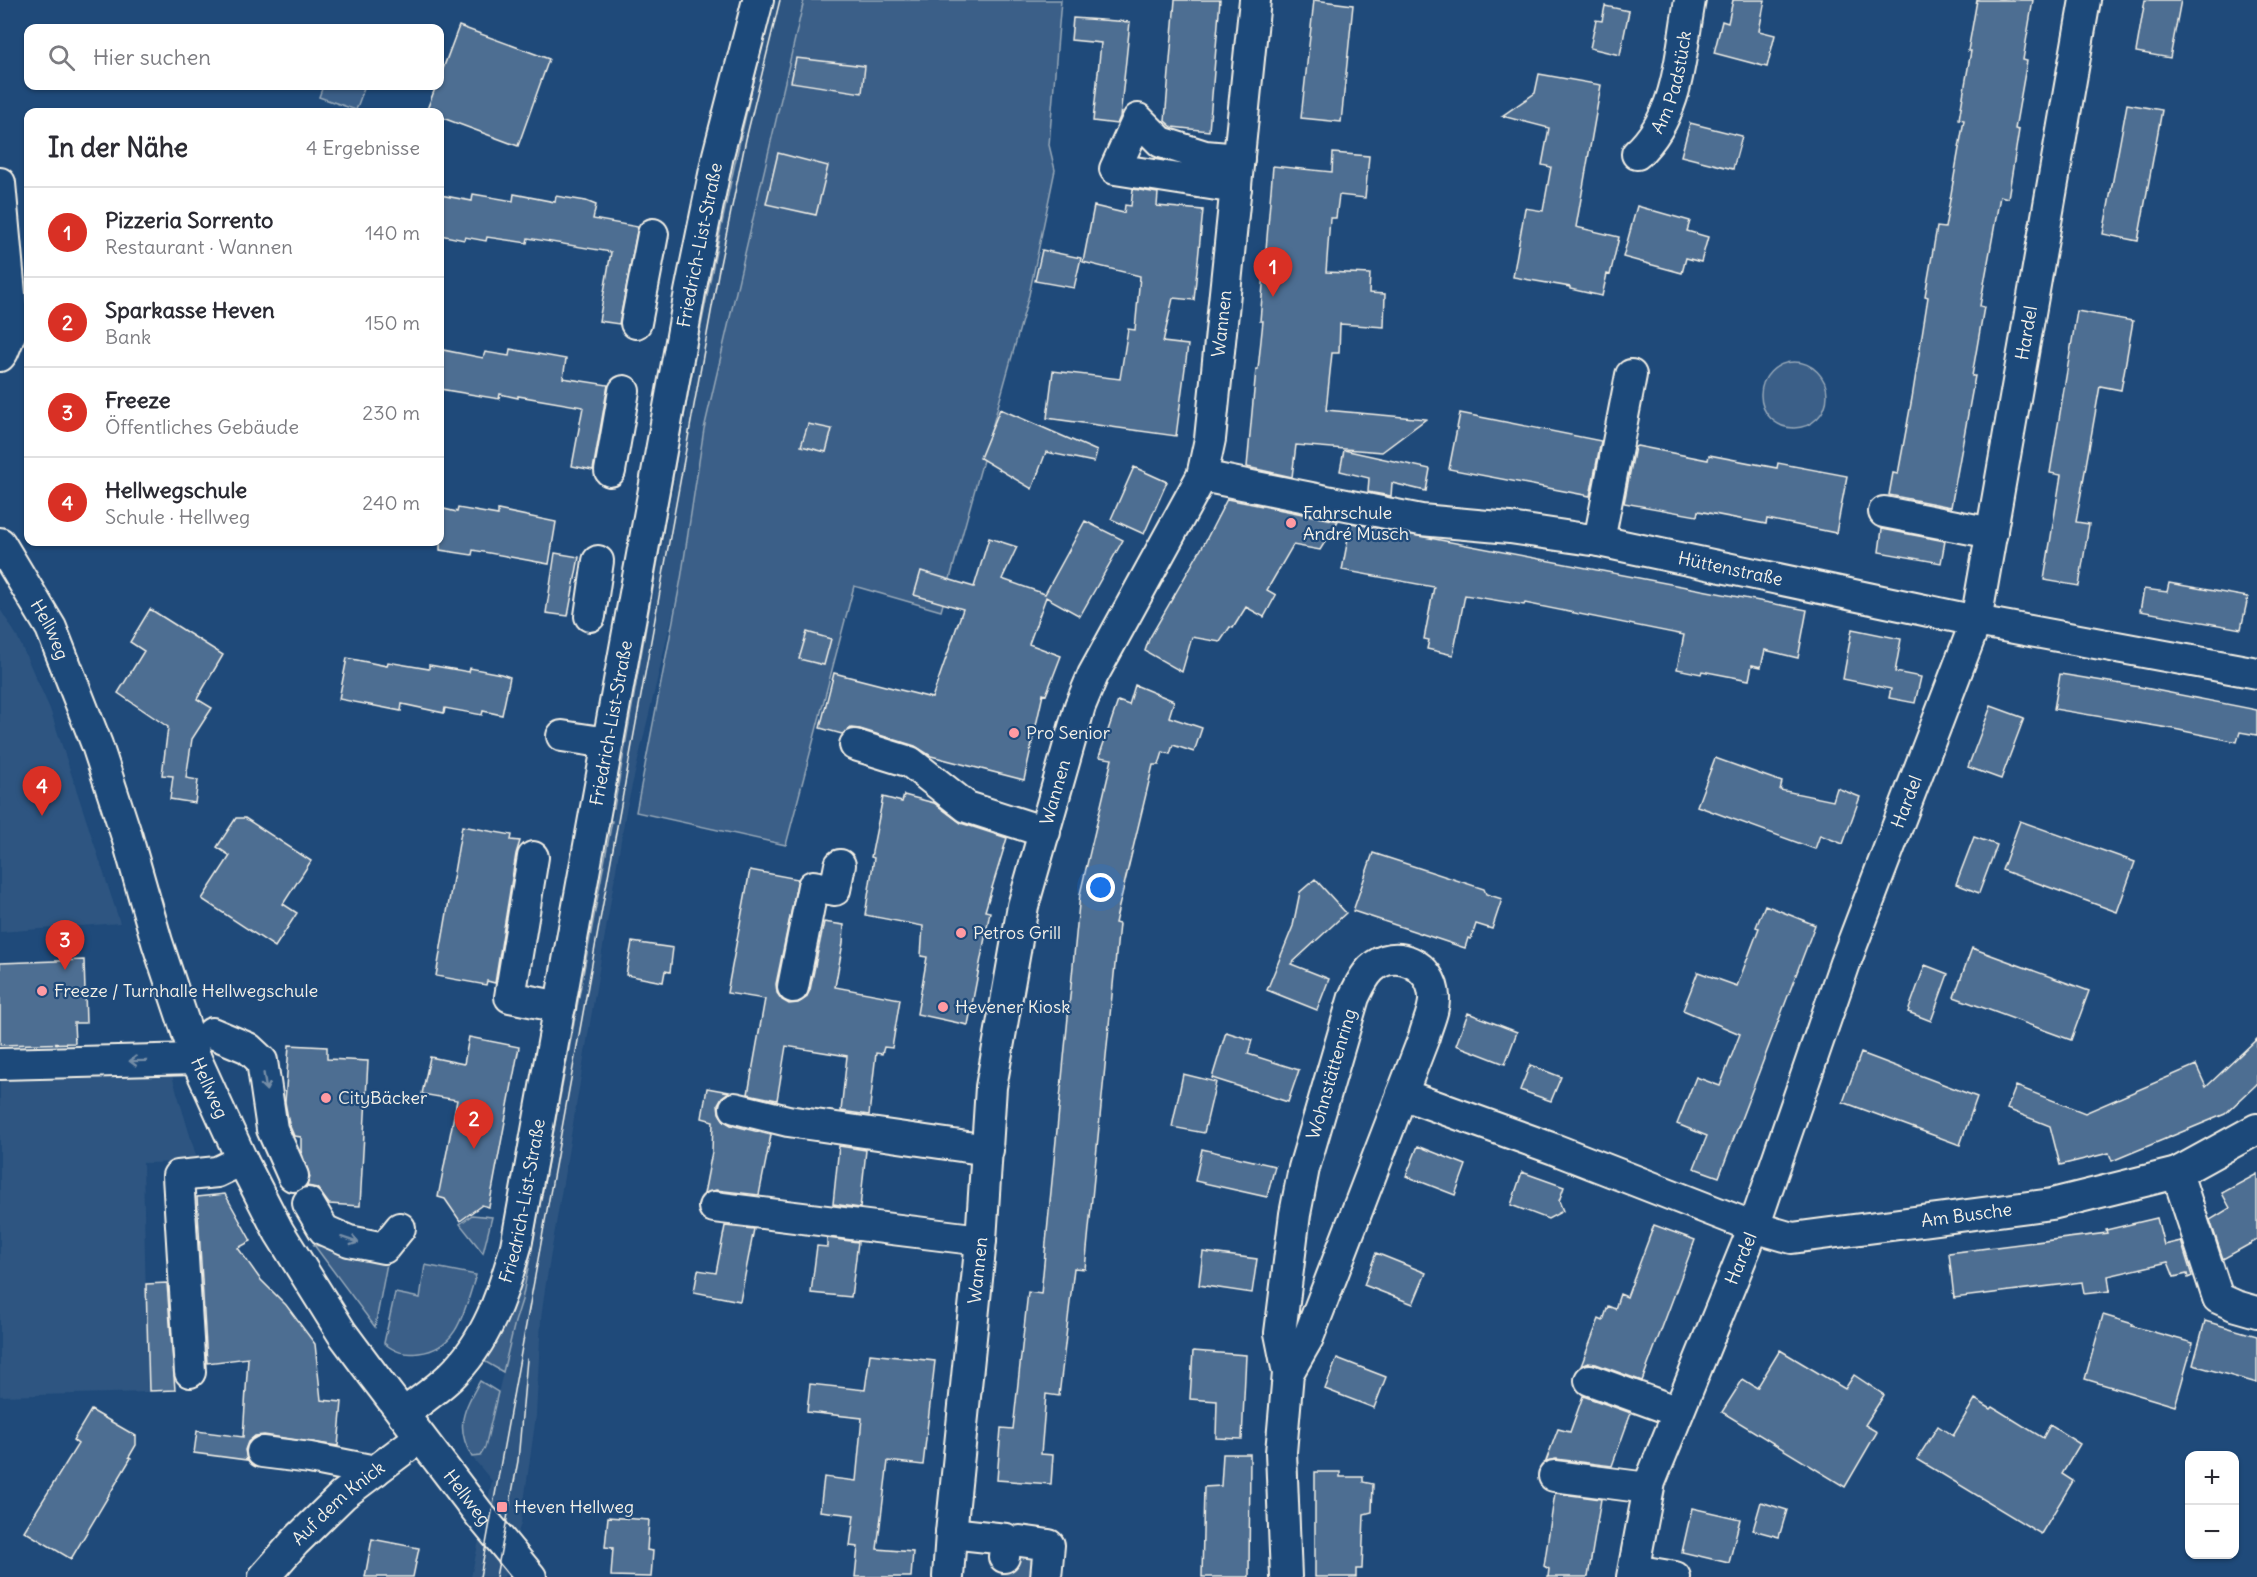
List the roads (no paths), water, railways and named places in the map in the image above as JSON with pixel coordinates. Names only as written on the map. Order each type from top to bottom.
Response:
[{"type":"street","name":"Friedrich-List-Straße","points":[[412,1426],[465,1361],[486,1330],[497,1305],[516,1246],[690,292],[716,165],[758,0]]},
{"type":"street","name":"Wannen","points":[[948,1577],[981,1240],[991,1087],[1023,906],[1080,706],[1093,675],[1202,476],[1210,439],[1255,0]]},
{"type":"street","name":"Am Padstück","points":[[1637,154],[1649,143],[1663,123],[1672,100],[1690,0]]},
{"type":"street","name":"Hardel","points":[[1633,1573],[1648,1488],[1754,1227],[1842,973],[1976,621],[2085,0]]},
{"type":"street","points":[[1236,188],[1115,169],[1138,119],[1161,142],[1205,156],[1239,159]]},
{"type":"street","points":[[0,183],[13,327],[0,356]]},
{"type":"street","points":[[636,323],[653,234]]},
{"type":"street","points":[[643,285],[690,292]]},
{"type":"street","points":[[1599,541],[1631,375]]},
{"type":"street","points":[[610,471],[624,391]]},
{"type":"street","points":[[617,430],[664,438]]},
{"type":"street","name":"Hüttenstraße","points":[[1202,476],[1421,520],[1510,528],[1599,541],[1976,621],[2257,673]]},
{"type":"street","points":[[1884,512],[1992,533]]},
{"type":"street","name":"Hellweg","points":[[0,543],[51,628],[97,745],[196,1059],[242,1160],[279,1232],[342,1333],[531,1577]]},
{"type":"street","points":[[594,589],[636,593]]},
{"type":"street","points":[[561,739],[608,743]]},
{"type":"street","points":[[855,745],[910,762],[967,807],[1045,832]]},
{"type":"street","points":[[533,858],[510,997],[561,1007]]},
{"type":"street","points":[[793,987],[813,886],[835,890],[840,865]]},
{"type":"street","name":"Wohnstättenring","points":[[1286,1577],[1281,1452],[1288,1373],[1280,1333],[1295,1214],[1304,1168],[1354,997],[1363,979],[1372,968],[1385,960],[1395,958],[1409,961],[1422,969],[1431,980],[1435,998],[1424,1037],[1308,1338],[1288,1373]]},
{"type":"street","points":[[212,1033],[248,1048],[262,1061],[272,1129],[293,1176]]},
{"type":"street","points":[[0,1064],[196,1059]]},
{"type":"street","points":[[1402,1094],[1554,1149],[1754,1227]]},
{"type":"street","points":[[735,1108],[788,1121],[988,1150]]},
{"type":"street","name":"Am Busche","points":[[1754,1227],[1792,1238],[2052,1204],[2177,1173],[2257,1129]]},
{"type":"street","points":[[190,1372],[178,1176],[217,1172],[242,1160]]},
{"type":"street","points":[[2177,1173],[2218,1298],[2257,1312]]},
{"type":"street","points":[[308,1203],[324,1230],[349,1241],[384,1248],[400,1228]]},
{"type":"street","points":[[714,1207],[981,1240]]},
{"type":"street","points":[[1590,1380],[1678,1412]]},
{"type":"street","name":"Auf dem Knick","points":[[264,1577],[295,1542],[336,1502],[375,1471],[412,1426]]},
{"type":"street","points":[[262,1452],[310,1458],[375,1471]]},
{"type":"street","points":[[1554,1476],[1648,1488]]},
{"type":"street","points":[[951,1533],[1019,1552],[1050,1545],[1046,1577]]},
{"type":"street","points":[[1633,1573],[1675,1577]]},
{"type":"tunnel","points":[[1015,1577],[1018,1558]]},
{"type":"tram line","points":[[480,1577],[718,274],[746,139],[780,0]]},
{"type":"tram line","points":[[496,1577],[518,1461],[527,1359]]},
{"type":"place","name":"Pizzeria Sorrento","points":[[1273,297]]},
{"type":"place","name":"Fahrschule André Musch","points":[[1291,523]]},
{"type":"place","name":"Pro Senior","points":[[1014,733]]},
{"type":"place","name":"Hellwegschule","points":[[42,816]]},
{"type":"place","name":"Petros Grill","points":[[961,933]]},
{"type":"place","name":"Freeze","points":[[65,970]]},
{"type":"place","name":"Freeze / Turnhalle Hellwegschule","points":[[42,991]]},
{"type":"place","name":"Hevener Kiosk","points":[[943,1007]]},
{"type":"place","name":"CityBäcker","points":[[326,1098]]},
{"type":"place","name":"Sparkasse Heven","points":[[474,1149]]},
{"type":"place","name":"Heven Hellweg","points":[[502,1507]]}]
